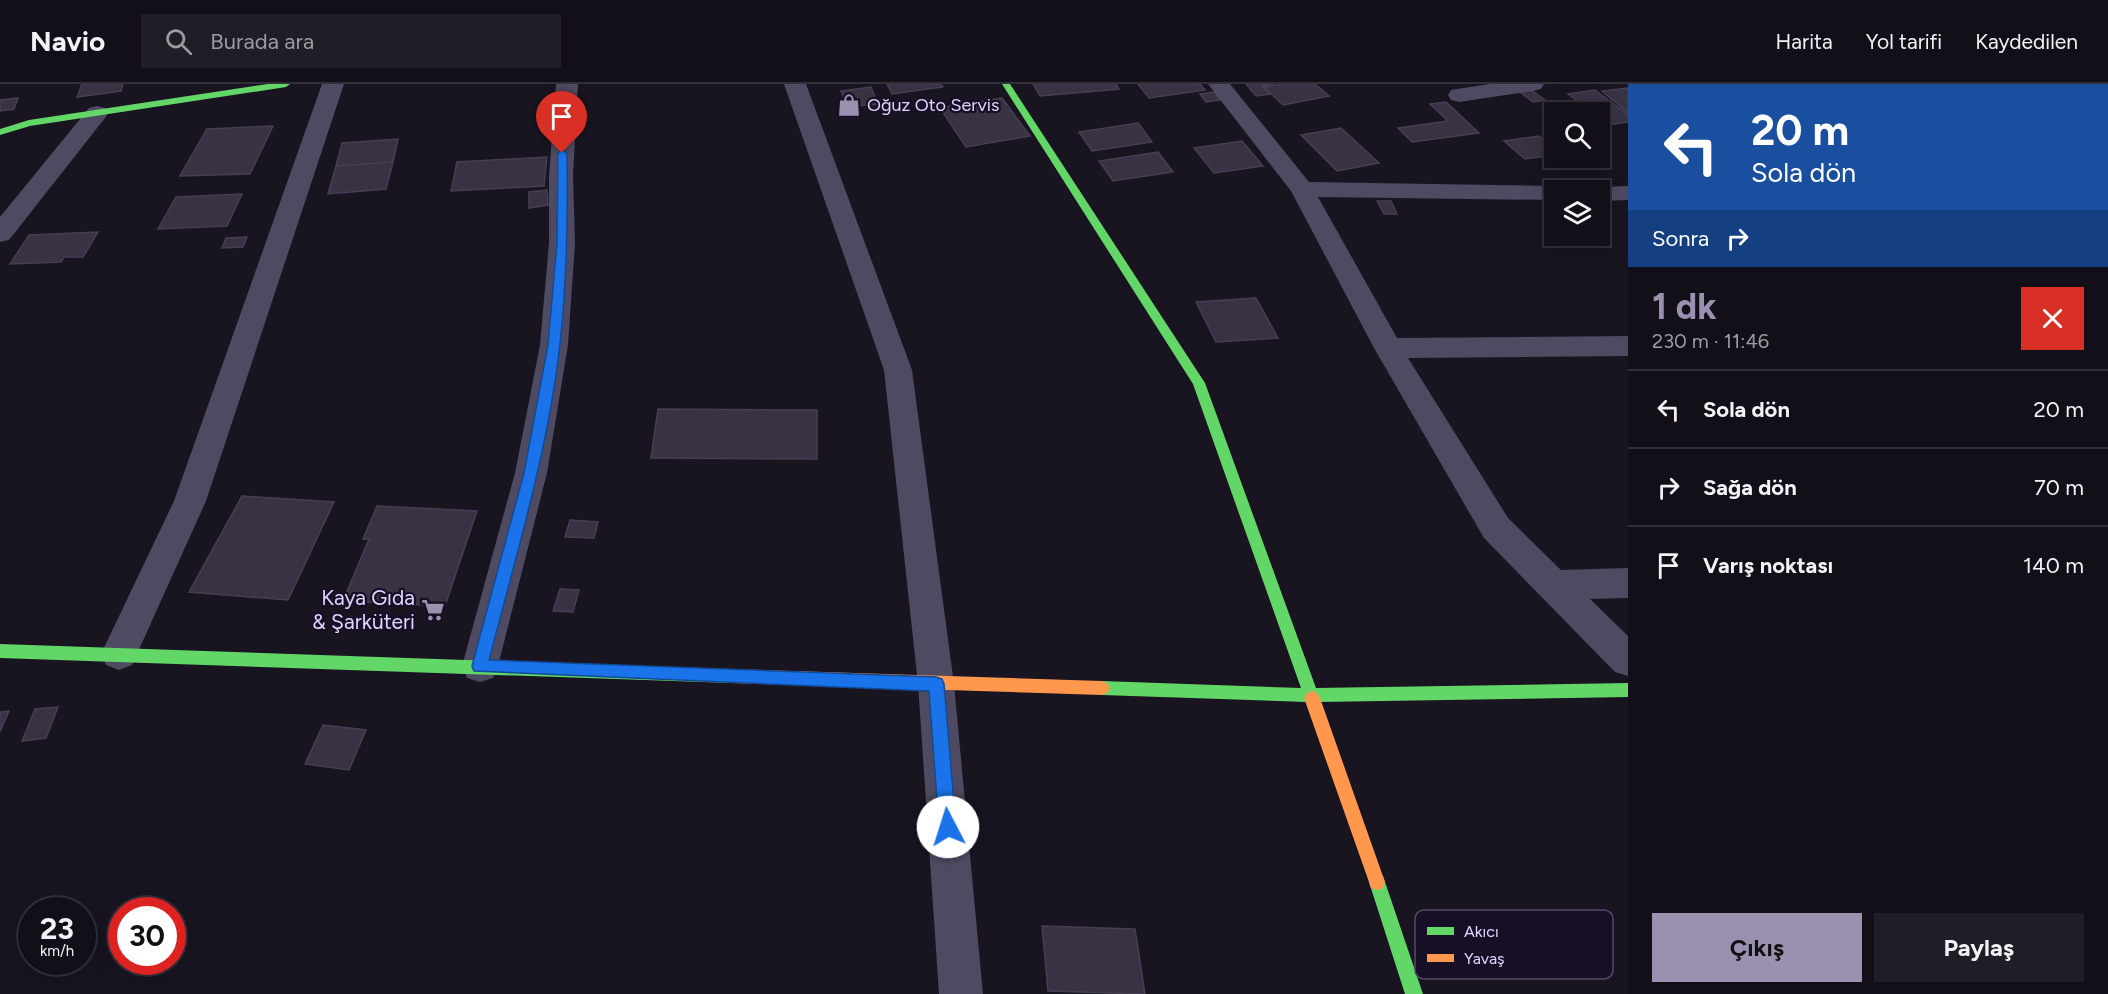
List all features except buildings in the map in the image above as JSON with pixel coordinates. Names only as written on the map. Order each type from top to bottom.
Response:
[{"type":"street","points":[[0,132],[29,123],[286,84]]},
{"type":"street","points":[[119,654],[190,501],[333,84]]},
{"type":"street","points":[[480,666],[531,473],[554,345],[562,243],[561,176],[567,84]]},
{"type":"street","points":[[795,84],[898,370],[936,684],[961,994]]},
{"type":"street","points":[[1006,84],[1199,382],[1360,830],[1414,994]]},
{"type":"street","points":[[1219,84],[1302,189],[1388,348],[1496,528],[1628,660]]},
{"type":"street","points":[[1459,95],[1533,84]]},
{"type":"street","points":[[0,234],[97,112]]},
{"type":"street","points":[[1302,189],[1544,194]]},
{"type":"street","points":[[1610,194],[1628,193]]},
{"type":"street","points":[[1388,348],[1628,346]]},
{"type":"street","points":[[1555,585],[1628,583]]},
{"type":"street","points":[[0,651],[480,666],[936,684],[1311,694],[1628,690]]},
{"type":"traffic: fast","points":[[0,132],[29,123],[286,84]]},
{"type":"traffic: fast","points":[[1006,84],[1199,383],[1312,698]]},
{"type":"traffic: fast","points":[[0,651],[731,676]]},
{"type":"traffic: fast","points":[[1102,688],[1311,695],[1628,690]]},
{"type":"traffic: fast","points":[[1377,882],[1414,994]]},
{"type":"traffic: slow","points":[[731,676],[1102,688]]},
{"type":"traffic: slow","points":[[1312,698],[1377,882]]},
{"type":"place","name":"Oğuz Oto Servis","points":[[849,105]]},
{"type":"place","name":"Kaya Gıda & Şarküteri","points":[[433,610]]},
{"type":"route","points":[[562,153],[562,243],[554,345],[531,473],[480,666],[936,684],[948,827]]}]
